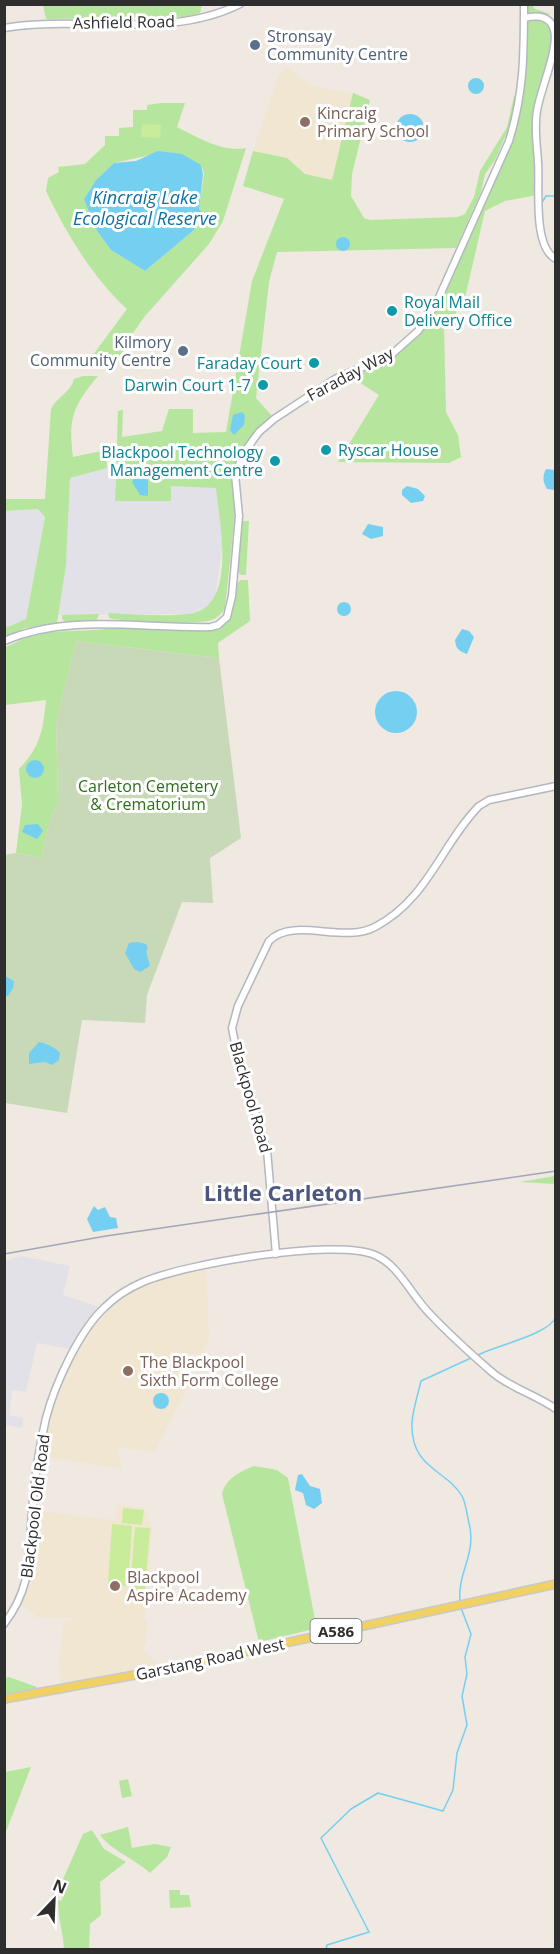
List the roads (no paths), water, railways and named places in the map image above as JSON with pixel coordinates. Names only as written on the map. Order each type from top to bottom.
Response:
[{"type":"main road","name":"Garstang Road West","points":[[4,1700],[162,1670],[555,1584]]},
{"type":"street","name":"Ashfield Road","points":[[4,28],[41,24],[178,21],[220,14],[240,4]]},
{"type":"street","name":"Faraday Way","points":[[4,641],[25,632],[58,626],[102,624],[211,627],[218,625],[227,617],[232,596],[239,519],[240,496],[235,485],[241,458],[257,434],[274,419],[335,379],[391,355],[418,331],[436,304],[509,141],[517,116],[523,85],[524,4]]},
{"type":"street","points":[[524,18],[541,16],[550,22],[554,31],[555,44],[540,94],[536,134],[537,208],[547,251],[555,259]]},
{"type":"street","name":"Blackpool Road","points":[[276,1254],[267,1150],[237,1053],[232,1028],[238,1006],[269,941],[277,933],[291,930],[355,933],[378,926],[391,918],[418,891],[439,865],[469,816],[479,806],[489,800],[555,786]]},
{"type":"street","name":"Blackpool Old Road","points":[[4,1624],[20,1602],[25,1586],[33,1504],[46,1418],[60,1380],[80,1341],[103,1308],[121,1293],[145,1281],[212,1264],[276,1254],[343,1248],[376,1256],[391,1265],[430,1315],[499,1378],[555,1408]]},
{"type":"water","points":[[476,78],[484,86],[476,94],[468,86]]},
{"type":"water","points":[[410,114],[420,118],[424,128],[420,138],[410,142],[400,138],[396,128],[400,118]]},
{"type":"water","name":"Kincraig Lake Ecological Reserve","points":[[158,151],[182,154],[201,165],[203,174],[199,209],[207,216],[200,220],[194,230],[145,271],[111,250],[95,228],[84,199],[96,180],[114,163],[136,161]]},
{"type":"water","points":[[340,237],[346,237],[350,244],[346,251],[340,251],[336,247],[336,241]]},
{"type":"water","points":[[242,412],[245,415],[244,425],[234,435],[230,430],[233,415]]},
{"type":"water","points":[[546,469],[555,470],[555,490],[547,489],[544,477]]},
{"type":"water","points":[[142,473],[148,481],[148,496],[140,495],[132,482],[136,474]]},
{"type":"water","points":[[407,486],[418,489],[425,496],[423,501],[411,503],[402,495],[402,490]]},
{"type":"water","points":[[368,524],[383,527],[383,536],[371,539],[362,534]]},
{"type":"water","points":[[341,602],[347,602],[351,609],[347,616],[341,616],[337,612],[337,606]]},
{"type":"water","points":[[462,629],[469,631],[474,637],[467,654],[455,643]]},
{"type":"water","points":[[396,691],[411,697],[417,712],[411,727],[396,733],[381,727],[375,712],[381,697]]},
{"type":"water","points":[[35,760],[41,763],[44,769],[41,775],[35,778],[29,775],[26,769],[29,763]]},
{"type":"water","points":[[38,824],[43,831],[37,839],[22,832],[25,825]]},
{"type":"water","points":[[129,943],[146,944],[150,966],[140,972],[134,969],[125,953]]},
{"type":"water","points":[[5,976],[14,981],[8,996],[5,996]]},
{"type":"water","points":[[39,1042],[60,1053],[59,1060],[52,1065],[45,1062],[29,1064],[29,1053]]},
{"type":"water","points":[[94,1206],[98,1210],[105,1207],[110,1217],[116,1218],[118,1228],[93,1232],[87,1219]]},
{"type":"water","points":[[161,1393],[167,1395],[169,1401],[167,1407],[161,1409],[155,1407],[153,1401],[155,1395]]},
{"type":"water","points":[[302,1474],[310,1486],[320,1489],[322,1503],[314,1509],[306,1505],[303,1493],[295,1490],[298,1475]]},
{"type":"waterway","points":[[543,201],[546,196],[556,196]]},
{"type":"waterway","points":[[478,1355],[533,1334],[543,1329],[556,1317]]},
{"type":"waterway","points":[[460,1603],[461,1582],[471,1544],[465,1506],[462,1496],[455,1487],[430,1466],[417,1450],[413,1438],[412,1422],[421,1381],[471,1358]]},
{"type":"waterway","points":[[326,1950],[327,1945],[369,1932],[321,1838],[351,1809],[378,1793],[443,1811],[453,1790],[457,1753],[467,1725],[462,1696],[467,1674],[465,1657],[471,1634],[461,1608]]},
{"type":"railway","points":[[4,1254],[106,1236],[556,1171]]},
{"type":"place","name":"Stronsay Community Centre","points":[[255,45]]},
{"type":"place","name":"Kincraig Primary School","points":[[305,122]]},
{"type":"place","name":"Royal Mail Delivery Office","points":[[392,311]]},
{"type":"place","name":"Kilmory Community Centre","points":[[183,351]]},
{"type":"place","name":"Faraday Court","points":[[314,363]]},
{"type":"place","name":"Darwin Court 1-7","points":[[263,385]]},
{"type":"place","name":"Ryscar House","points":[[326,450]]},
{"type":"place","name":"Blackpool Technology Management Centre","points":[[275,461]]},
{"type":"place","name":"The Blackpool Sixth Form College","points":[[128,1371]]},
{"type":"place","name":"Blackpool Aspire Academy","points":[[115,1586]]},
{"type":"district","name":"Little Carleton","points":[[283,1192]]},
{"type":"park label","name":"Carleton Cemetery & Crematorium","points":[[148,795]]}]
